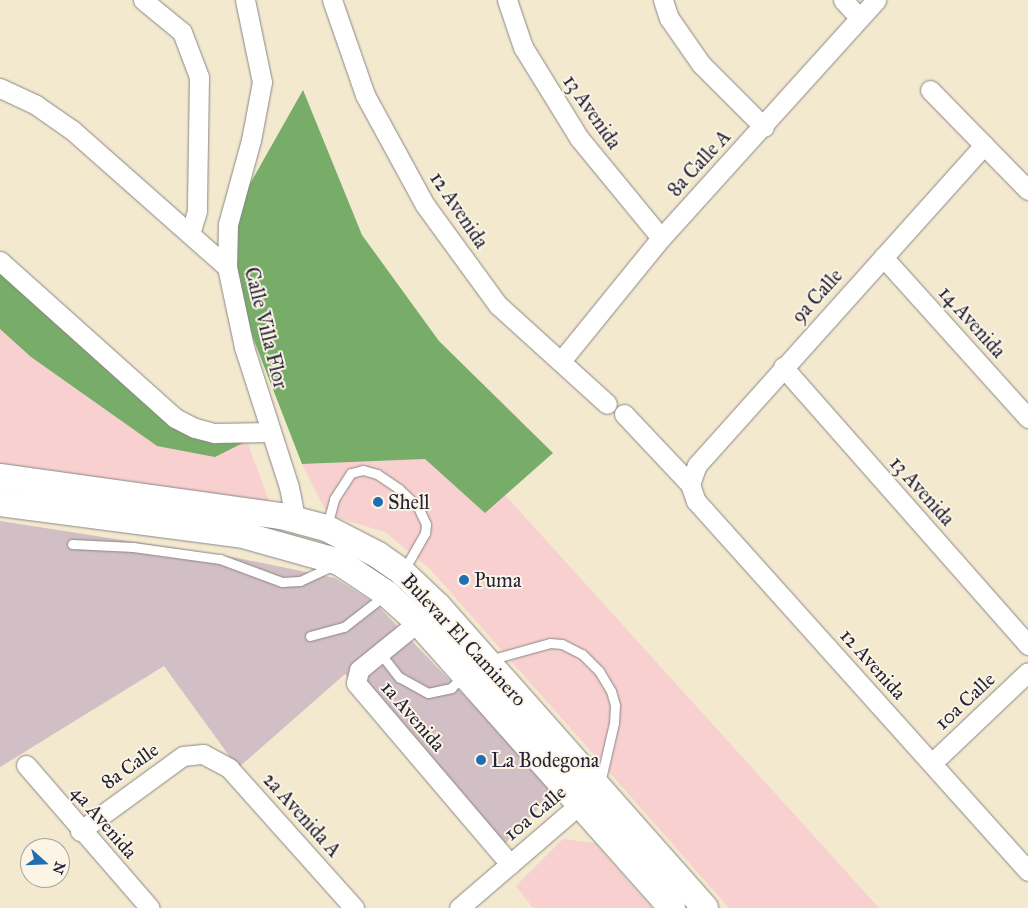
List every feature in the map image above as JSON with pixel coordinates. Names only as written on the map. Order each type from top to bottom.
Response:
[{"type":"main road","name":"Bulevar El Caminero","points":[[0,477],[295,519],[326,528],[349,539],[402,572],[487,660],[589,796]]},
{"type":"main road","name":"Bulevar El Caminero","points":[[0,503],[243,535],[339,562],[387,594],[418,622],[465,674],[589,796],[684,903]]},
{"type":"main road","points":[[294,548],[295,519]]},
{"type":"street","points":[[143,0],[182,32],[199,77],[197,211],[190,234]]},
{"type":"street","name":"Calle Villa Flor","points":[[245,0],[262,82],[251,140],[228,224],[227,267],[244,347],[271,432],[295,519]]},
{"type":"street","name":"12 Avenida","points":[[332,0],[365,95],[425,205],[498,305],[607,404]]},
{"type":"street","name":"13 Avenida","points":[[507,0],[523,48],[579,138],[661,238]]},
{"type":"street","points":[[663,0],[668,18],[701,64],[764,127]]},
{"type":"street","points":[[843,0],[860,17]]},
{"type":"street","name":"8a Calle A","points":[[561,361],[661,238],[764,127],[876,0]]},
{"type":"street","points":[[0,88],[36,105],[72,130],[227,267]]},
{"type":"street","points":[[930,90],[1028,190]]},
{"type":"street","name":"9a Calle","points":[[690,484],[697,465],[984,145]]},
{"type":"street","name":"14 Avenida","points":[[883,257],[1028,418]]},
{"type":"street","points":[[0,261],[175,418],[195,428],[214,434],[271,432]]},
{"type":"street","name":"13 Avenida","points":[[782,368],[1028,644]]},
{"type":"street","name":"12 Avenida","points":[[624,414],[690,484],[696,501],[1028,871]]},
{"type":"street","name":"1a Avenida","points":[[418,622],[359,670],[356,683],[495,846],[505,868]]},
{"type":"street","name":"10a Calle","points":[[932,763],[1028,672]]},
{"type":"street","name":"8a Calle","points":[[80,831],[183,756],[193,753],[212,757]]},
{"type":"street","name":"2a Avenida A","points":[[212,757],[229,768],[354,908]]},
{"type":"street","name":"4a Avenida","points":[[26,765],[80,831],[150,908]]},
{"type":"street","name":"10a Calle","points":[[459,908],[589,796]]},
{"type":"lane","points":[[326,528],[334,499],[351,473],[364,470],[377,474],[399,488],[418,507],[426,524],[425,533],[402,572]]},
{"type":"lane","points":[[72,544],[133,547],[220,559],[282,582],[300,581],[339,562]]},
{"type":"lane","points":[[310,636],[344,627],[387,594]]},
{"type":"lane","points":[[487,660],[550,643],[562,644],[582,654],[599,671],[612,691],[615,705],[614,723],[589,796]]},
{"type":"lane","points":[[380,653],[399,677],[417,690],[428,693],[451,688],[465,674]]},
{"type":"shaded area","points":[[0,329],[31,357],[157,446],[247,441],[270,504],[0,464]]},
{"type":"shaded area","points":[[425,459],[485,512],[505,495],[879,908],[729,908],[430,569],[385,532],[328,515],[302,464]]},
{"type":"shaded area","points":[[0,521],[238,558],[335,578],[376,604],[556,790],[496,853],[345,674],[238,768],[164,666],[0,767]]},
{"type":"shaded area","points":[[563,839],[595,843],[652,908],[533,908],[516,886]]},
{"type":"green space","points":[[303,90],[362,235],[439,341],[553,453],[485,513],[425,459],[302,464],[246,320],[232,251],[247,189]]},
{"type":"green space","points":[[0,259],[195,424],[247,441],[215,457],[157,446],[31,357],[0,329]]},
{"type":"place","name":"Shell","points":[[378,502]]},
{"type":"place","name":"Puma","points":[[464,580]]},
{"type":"place","name":"La Bodegona","points":[[481,760]]}]
